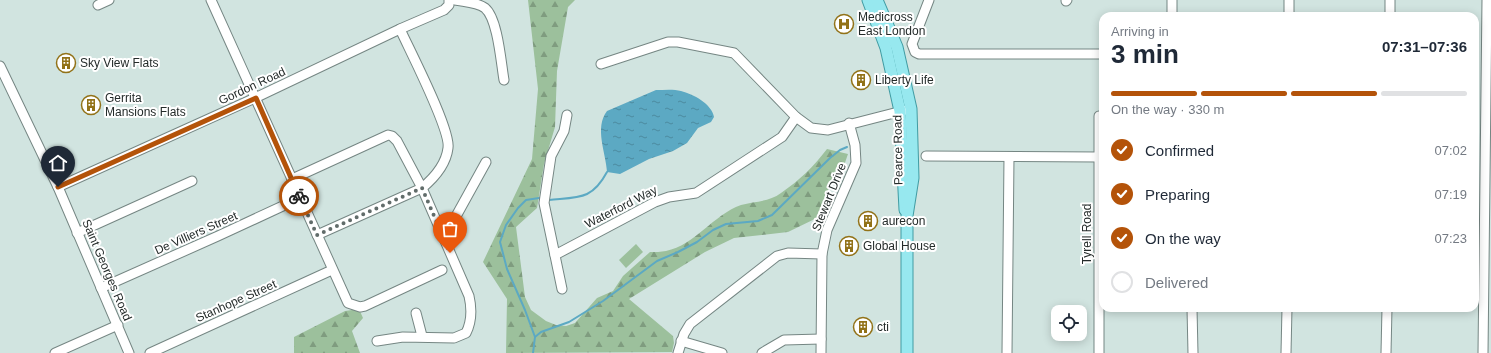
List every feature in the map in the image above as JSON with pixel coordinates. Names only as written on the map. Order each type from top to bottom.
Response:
[{"type":"main road","points":[[868,0],[886,48],[900,78]]},
{"type":"main road","points":[[877,0],[892,33],[900,78]]},
{"type":"main road","name":"Pearce Road","points":[[900,78],[905,110],[903,200],[907,223],[907,353]]},
{"type":"street","points":[[98,5],[109,0]]},
{"type":"street","points":[[211,0],[348,303],[365,306],[442,270]]},
{"type":"street","name":"Gordon Road","points":[[58,187],[256,98],[400,29],[444,10],[449,5],[449,0]]},
{"type":"street","points":[[455,0],[480,5],[489,13],[494,24],[504,80]]},
{"type":"street","points":[[929,0],[912,44],[915,52],[928,55],[1099,54]]},
{"type":"street","points":[[1172,0],[1172,12]]},
{"type":"street","points":[[1289,0],[1289,12]]},
{"type":"street","points":[[1390,0],[1390,12]]},
{"type":"street","points":[[1483,353],[1488,161],[1487,0]]},
{"type":"street","points":[[317,235],[422,188],[439,170],[447,156],[449,144],[442,122],[400,29]]},
{"type":"street","points":[[601,64],[671,42],[731,52],[797,118],[808,126],[818,130],[828,130],[848,123],[905,110]]},
{"type":"street","name":"Saint Georges Road","points":[[0,66],[58,187],[129,353]]},
{"type":"street","points":[[562,289],[544,203],[551,156],[564,131],[567,115]]},
{"type":"street","name":"Tyrell Road","points":[[1099,116],[1099,157]]},
{"type":"street","name":"Waterford Way","points":[[555,255],[655,202],[669,197],[696,192],[782,137],[797,118]]},
{"type":"street","name":"Stewart Drive","points":[[821,353],[822,254],[827,230],[853,173],[856,163],[855,145],[848,123]]},
{"type":"street","points":[[292,179],[388,135],[392,136],[397,141],[422,188],[469,296],[471,305],[470,326],[466,333],[454,338],[422,336],[391,337],[377,341]]},
{"type":"street","points":[[926,156],[1099,157]]},
{"type":"street","points":[[1007,353],[1009,157]]},
{"type":"street","points":[[444,238],[486,162]]},
{"type":"street","points":[[77,233],[192,181]]},
{"type":"street","name":"De Villiers Street","points":[[101,288],[300,198]]},
{"type":"street","points":[[678,353],[681,341],[690,324],[777,256],[788,253],[822,254]]},
{"type":"street","name":"Stanhope Street","points":[[150,353],[332,270]]},
{"type":"street","name":"Tyrell Road","points":[[1099,353],[1100,312]]},
{"type":"street","points":[[1192,312],[1193,353]]},
{"type":"street","points":[[1286,353],[1287,312]]},
{"type":"street","points":[[1386,353],[1387,312]]},
{"type":"street","points":[[416,313],[422,336]]},
{"type":"street","points":[[56,353],[118,325]]},
{"type":"street","points":[[762,353],[784,340],[821,340]]},
{"type":"street","points":[[681,341],[722,353]]},
{"type":"green space","points":[[528,0],[575,0],[568,7],[557,71],[555,127],[544,164],[537,208],[516,227],[525,297],[531,310],[546,321],[556,325],[566,326],[575,323],[597,298],[613,291],[623,276],[650,252],[676,248],[686,243],[731,210],[741,205],[767,200],[776,196],[806,173],[827,149],[848,154],[840,177],[831,181],[828,189],[831,195],[823,215],[788,232],[734,238],[705,252],[629,299],[673,336],[674,343],[672,352],[506,353],[507,299],[483,262],[532,159],[538,89]]},
{"type":"green space","points":[[636,244],[643,252],[626,268],[619,260]]},
{"type":"green space","points":[[359,309],[363,318],[352,331],[360,353],[294,353],[294,337],[345,311]]},
{"type":"water","points":[[656,90],[678,90],[691,94],[710,108],[714,117],[711,122],[698,128],[687,143],[673,151],[649,159],[620,174],[607,172],[601,125],[607,111]]},
{"type":"waterway","points":[[535,337],[541,332],[569,322],[603,301],[657,261],[697,242],[713,230],[726,224],[758,221],[772,215],[830,158],[840,150],[847,147]]},
{"type":"waterway","points":[[549,200],[584,195],[596,188],[607,172]]},
{"type":"waterway","points":[[533,353],[535,337],[507,269],[500,242],[506,225],[518,208],[526,200],[539,198]]},
{"type":"way so far","points":[[299,196],[317,235],[422,188],[450,253]]},
{"type":"place","name":"Medicross East London","points":[[844,24]]},
{"type":"place","name":"Sky View Flats","points":[[66,63]]},
{"type":"place","name":"Liberty Life","points":[[861,80]]},
{"type":"place","name":"Gerrita Mansions Flats","points":[[91,105]]},
{"type":"place","name":"aurecon","points":[[868,221]]},
{"type":"place","name":"Global House","points":[[849,246]]},
{"type":"place","name":"cti","points":[[863,327]]},
{"type":"route","points":[[58,187],[256,98],[299,196]]}]
